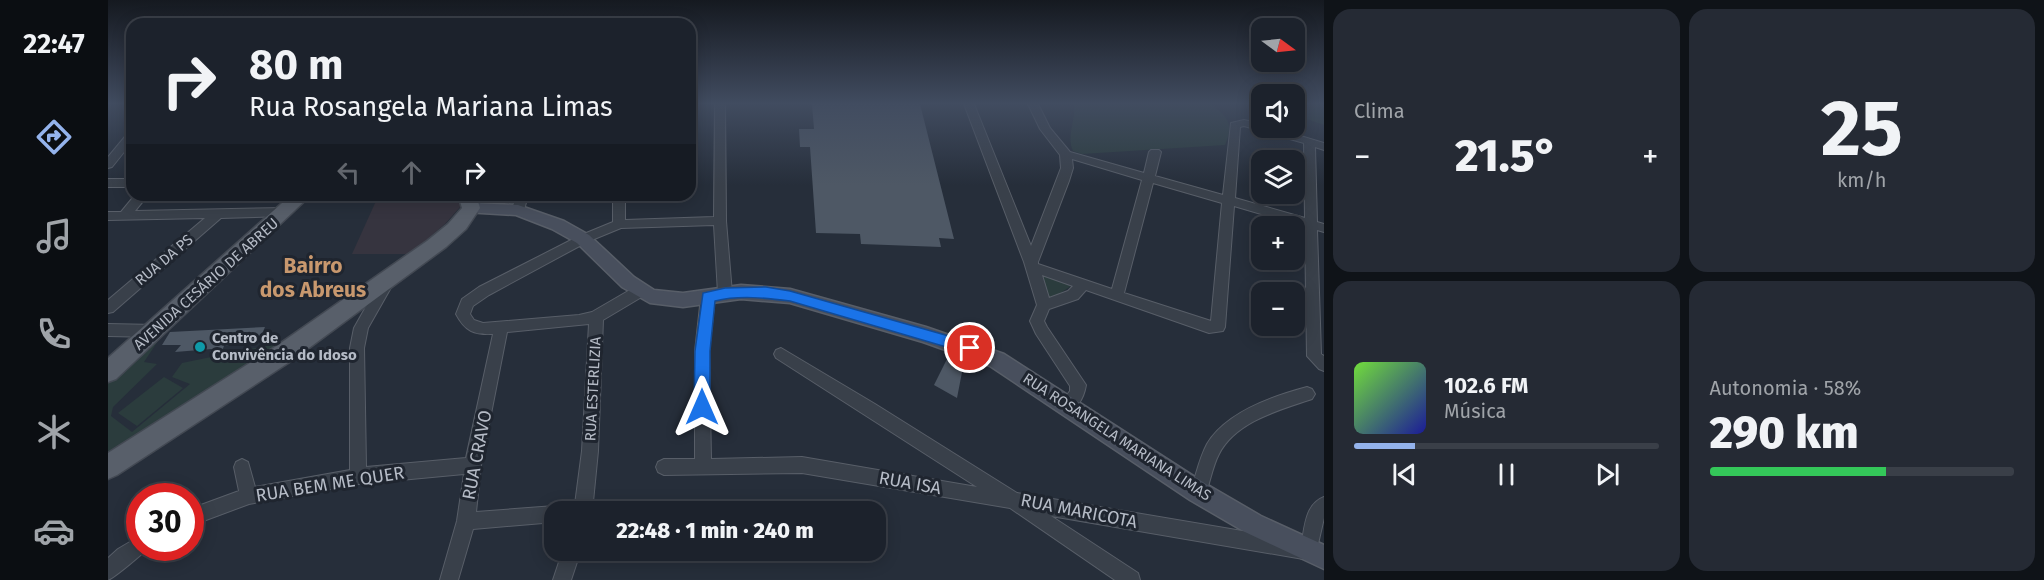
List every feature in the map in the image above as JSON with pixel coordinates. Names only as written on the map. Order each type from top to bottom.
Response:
[{"type":"main road","name":"AVENIDA CESÁRIO DE ABREU","points":[[108,372],[296,201]]},
{"type":"main road","points":[[108,467],[286,352],[390,277],[451,232],[469,201]]},
{"type":"street","points":[[703,466],[702,351],[716,295],[720,221],[720,131]]},
{"type":"street","points":[[979,131],[1031,264],[1044,305],[1037,321],[1078,385],[1077,393],[1066,405]]},
{"type":"street","points":[[1047,131],[1066,154],[1324,228]]},
{"type":"street","points":[[1031,264],[1209,327],[1218,327],[1235,131]]},
{"type":"street","points":[[1298,138],[1324,147]]},
{"type":"street","points":[[108,164],[126,142]]},
{"type":"street","points":[[1309,143],[1314,356],[1324,365]]},
{"type":"street","points":[[1117,296],[1155,152]]},
{"type":"street","points":[[1031,264],[1063,181],[1067,168],[1066,154]]},
{"type":"street","points":[[108,183],[126,183]]},
{"type":"street","points":[[124,216],[137,201]]},
{"type":"street","name":"RUA ROSANGELA MARIANA LIMAS","points":[[469,201],[520,203],[583,239],[640,291],[650,296],[665,299],[766,293],[790,296],[970,348],[997,360],[1198,492],[1253,524],[1316,554]]},
{"type":"street","points":[[619,201],[619,224]]},
{"type":"street","points":[[108,216],[285,212]]},
{"type":"street","name":"RUA DA PS","points":[[108,308],[219,213]]},
{"type":"street","points":[[596,317],[579,321],[483,329],[474,327],[464,319],[463,309],[467,303],[484,291],[583,239],[619,224],[720,221]]},
{"type":"street","points":[[358,476],[357,348],[361,328],[390,277]]},
{"type":"street","points":[[1044,305],[1073,295],[1084,284]]},
{"type":"street","name":"RUA ESTERLIZIA","points":[[584,501],[590,451],[596,317],[640,291]]},
{"type":"street","name":"RUA CRAVO","points":[[449,580],[466,521],[473,465],[494,372],[501,329]]},
{"type":"street","points":[[108,330],[155,331]]},
{"type":"street","name":"RUA MARICOTA","points":[[781,354],[899,425],[1015,500],[1316,554]]},
{"type":"street","points":[[1198,492],[1214,447],[1225,433],[1283,400],[1307,394]]},
{"type":"street","name":"RUA BEM ME QUER","points":[[204,513],[249,496],[358,476],[473,465]]},
{"type":"street","name":"RUA ISA","points":[[664,467],[802,465],[1015,500],[1131,580]]},
{"type":"street","points":[[242,467],[249,496]]},
{"type":"street","points":[[1316,554],[1316,514],[1324,506]]},
{"type":"street","points":[[466,521],[544,515]]},
{"type":"street","points":[[108,571],[126,554]]},
{"type":"street","points":[[562,580],[568,561]]},
{"type":"shaded area","points":[[1071,131],[1229,131],[1225,145],[1082,154],[1073,151]]},
{"type":"shaded area","points":[[376,201],[458,201],[461,206],[445,224],[410,254],[352,254]]},
{"type":"shaded area","points":[[1038,270],[1077,282],[1053,298],[1049,297]]},
{"type":"shaded area","points":[[162,335],[144,362],[157,364],[113,407],[111,416],[132,432],[190,384],[172,377],[182,363],[284,342],[108,455],[108,382]]},
{"type":"shaded area","points":[[164,377],[183,388],[137,426],[118,413]]},
{"type":"building","points":[[799,131],[927,131],[954,239],[939,238],[941,247],[861,244],[860,234],[816,233],[810,147],[800,147]]},
{"type":"building","name":"Centro de Convivência do Idoso","points":[[265,327],[258,343],[224,346],[222,351],[210,352],[212,349],[175,352],[181,345],[162,345],[170,332]]},
{"type":"building","points":[[948,357],[964,362],[957,398],[934,385]]},
{"type":"place","name":"Centro de Convivência do Idoso","points":[[200,347]]},
{"type":"district","name":"Bairro dos Abreus","points":[[313,278]]},
{"type":"route","points":[[702,407],[702,351],[708,297],[725,293],[766,293],[790,296],[970,348]]}]
